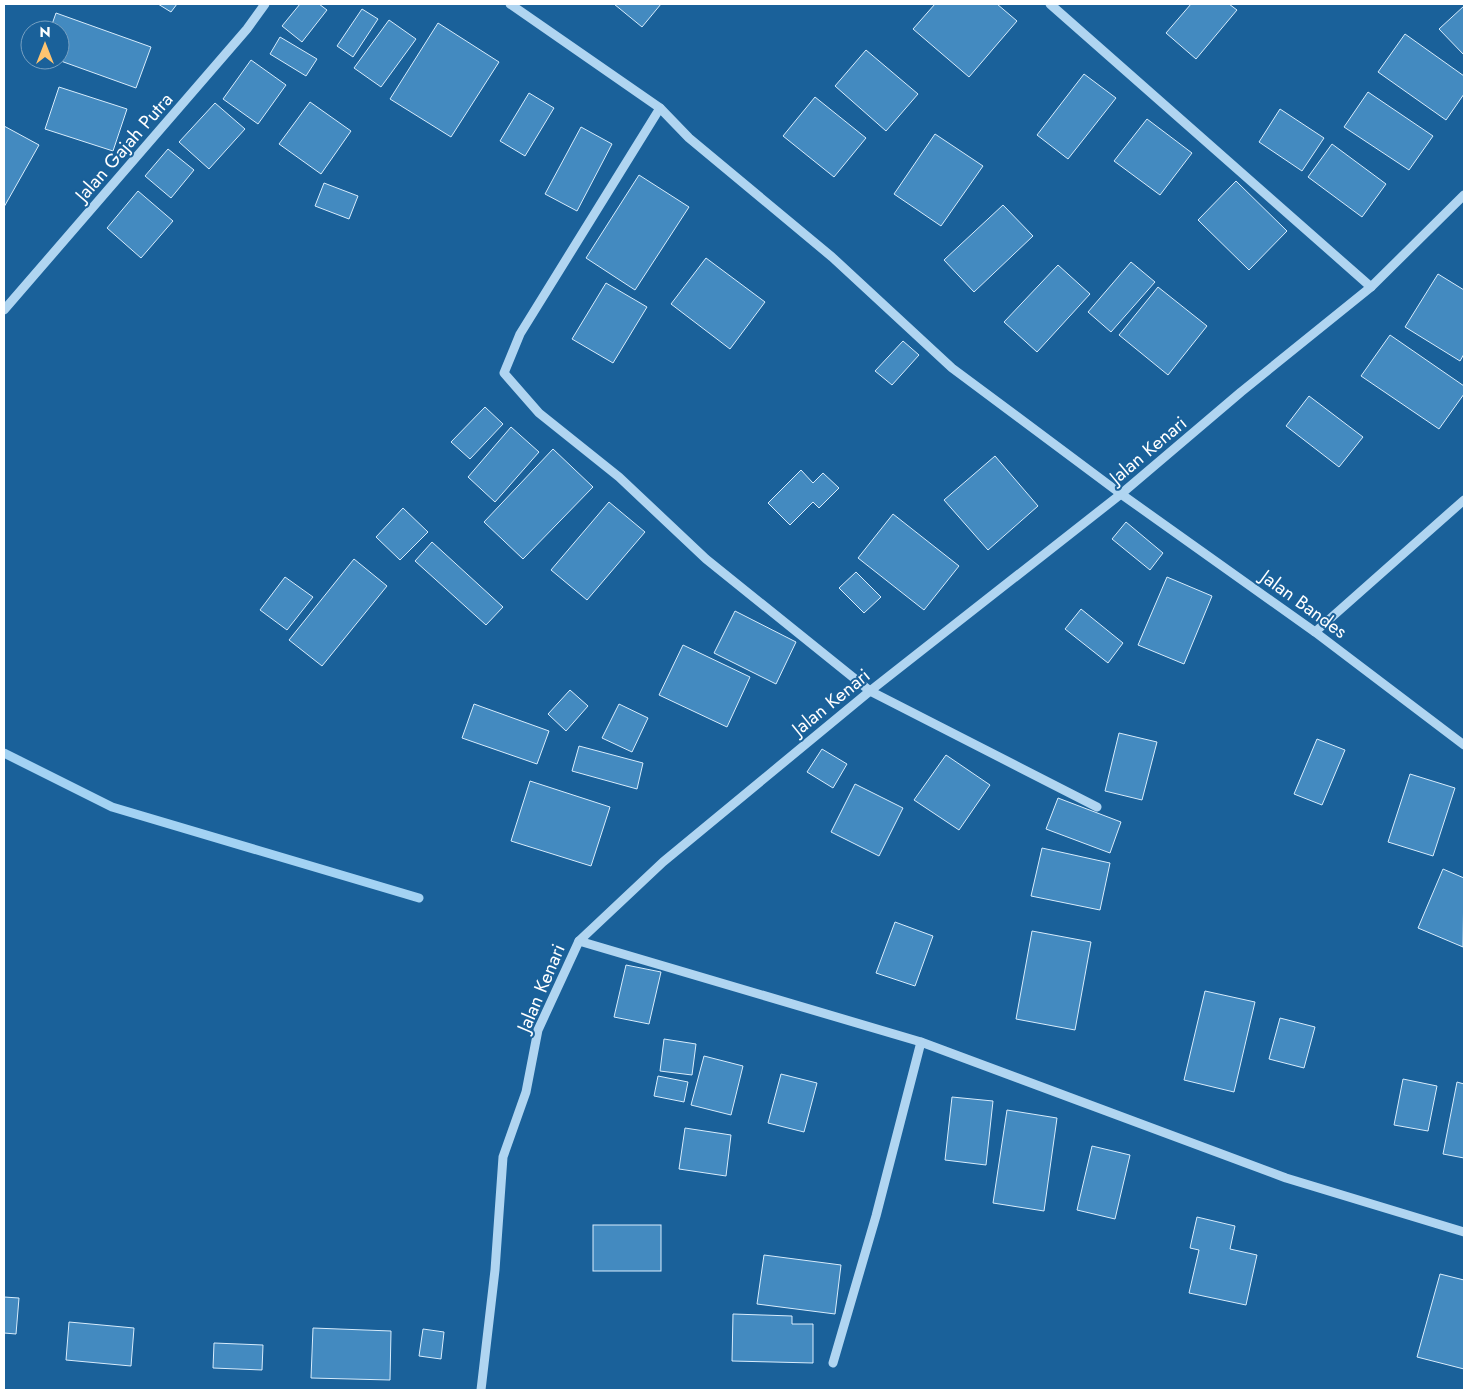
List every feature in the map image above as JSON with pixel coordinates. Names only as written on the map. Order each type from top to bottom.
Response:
[{"type":"street","name":"Jalan Gajah Putra","points":[[4,310],[247,30],[265,4]]},
{"type":"street","name":"Jalan Bandes","points":[[510,4],[660,108],[689,138],[832,257],[952,368],[1121,494],[1315,632],[1464,745]]},
{"type":"street","points":[[1050,4],[1371,287]]},
{"type":"street","points":[[660,108],[520,334],[504,373],[539,413],[618,477],[706,559],[870,691],[1097,807]]},
{"type":"street","name":"Jalan Kenari","points":[[481,1390],[495,1270],[503,1157],[526,1092],[538,1030],[579,940],[664,862],[870,691],[1121,494],[1241,392],[1371,287],[1464,195]]},
{"type":"street","points":[[1315,632],[1464,500]]},
{"type":"street","points":[[579,940],[921,1042],[1286,1178],[1464,1232]]},
{"type":"street","points":[[833,1363],[876,1216],[921,1042]]},
{"type":"building","points":[[158,4],[177,4],[171,12]]},
{"type":"building","points":[[300,4],[319,4],[327,10],[302,42],[282,26]]},
{"type":"building","points":[[614,4],[661,4],[642,27]]},
{"type":"building","points":[[935,4],[997,4],[1017,21],[969,77],[913,29]]},
{"type":"building","points":[[1191,4],[1229,4],[1237,10],[1196,59],[1166,33]]},
{"type":"building","points":[[1464,6],[1464,55],[1439,29]]},
{"type":"building","points":[[362,9],[378,19],[353,57],[337,46]]},
{"type":"building","points":[[56,13],[151,47],[136,88],[70,64],[70,20],[54,20]]},
{"type":"building","points":[[389,20],[416,39],[381,87],[354,68]]},
{"type":"building","points":[[438,23],[499,62],[451,137],[390,99]]},
{"type":"building","points":[[1405,34],[1464,76],[1464,94],[1446,120],[1378,72]]},
{"type":"building","points":[[280,37],[317,59],[306,76],[270,54]]},
{"type":"building","points":[[866,50],[918,94],[886,131],[835,86]]},
{"type":"building","points":[[251,60],[286,85],[258,124],[223,99]]},
{"type":"building","points":[[1084,74],[1116,98],[1068,159],[1037,135]]},
{"type":"building","points":[[59,87],[127,109],[113,151],[45,129]]},
{"type":"building","points":[[1368,92],[1433,136],[1409,170],[1344,127]]},
{"type":"building","points":[[529,93],[554,108],[525,156],[500,141]]},
{"type":"building","points":[[815,97],[866,138],[834,177],[783,136]]},
{"type":"building","points":[[310,102],[351,131],[321,174],[279,144]]},
{"type":"building","points":[[215,103],[245,129],[209,169],[179,142]]},
{"type":"building","points":[[1280,109],[1324,138],[1302,171],[1259,142]]},
{"type":"building","points":[[1147,119],[1192,153],[1160,195],[1114,161]]},
{"type":"building","points":[[4,126],[39,145],[4,207]]},
{"type":"building","points":[[581,127],[612,144],[577,211],[545,194]]},
{"type":"building","points":[[935,134],[983,166],[941,226],[894,194]]},
{"type":"building","points":[[1332,144],[1386,184],[1362,217],[1308,177]]},
{"type":"building","points":[[168,149],[194,170],[171,198],[145,176]]},
{"type":"building","points":[[639,175],[689,207],[635,290],[586,258]]},
{"type":"building","points":[[1236,181],[1287,231],[1249,270],[1198,220]]},
{"type":"building","points":[[324,183],[358,196],[349,219],[315,206]]},
{"type":"building","points":[[138,191],[173,221],[141,258],[107,228]]},
{"type":"building","points":[[1003,205],[1033,236],[974,292],[944,260]]},
{"type":"building","points":[[706,258],[765,302],[730,349],[671,304]]},
{"type":"building","points":[[1131,262],[1155,282],[1111,332],[1088,312]]},
{"type":"building","points":[[1058,265],[1090,294],[1037,352],[1004,322]]},
{"type":"building","points":[[1438,274],[1464,290],[1464,354],[1460,361],[1405,327]]},
{"type":"building","points":[[606,283],[647,307],[613,363],[572,339]]},
{"type":"building","points":[[1158,287],[1207,326],[1168,375],[1119,335]]},
{"type":"building","points":[[1390,335],[1464,386],[1464,394],[1439,429],[1361,376]]},
{"type":"building","points":[[903,341],[919,355],[892,385],[875,371]]},
{"type":"building","points":[[1309,396],[1363,437],[1339,467],[1286,426]]},
{"type":"building","points":[[485,407],[503,424],[470,459],[451,442]]},
{"type":"building","points":[[511,427],[539,452],[495,502],[468,477]]},
{"type":"building","points":[[553,449],[593,487],[523,559],[484,522]]},
{"type":"building","points":[[995,456],[1038,506],[988,550],[944,500]]},
{"type":"building","points":[[801,470],[813,483],[823,473],[839,488],[819,508],[813,502],[790,525],[768,503]]},
{"type":"building","points":[[609,502],[645,532],[587,600],[551,570]]},
{"type":"building","points":[[403,508],[428,532],[400,560],[376,537]]},
{"type":"building","points":[[893,514],[959,566],[924,610],[858,558]]},
{"type":"building","points":[[1126,522],[1163,553],[1150,570],[1112,539]]},
{"type":"building","points":[[432,542],[503,607],[486,625],[415,561]]},
{"type":"building","points":[[354,559],[387,586],[322,666],[289,640]]},
{"type":"building","points":[[856,572],[881,597],[864,613],[839,588]]},
{"type":"building","points":[[285,577],[313,597],[287,630],[260,610]]},
{"type":"building","points":[[1167,577],[1212,596],[1184,664],[1138,645]]},
{"type":"building","points":[[1081,609],[1123,643],[1108,663],[1065,629]]},
{"type":"building","points":[[735,611],[796,642],[776,684],[714,653]]},
{"type":"building","points":[[683,645],[750,677],[727,727],[659,695]]},
{"type":"building","points":[[570,690],[588,706],[566,731],[548,714]]},
{"type":"building","points":[[474,704],[549,731],[537,764],[462,738]]},
{"type":"building","points":[[619,704],[648,718],[632,752],[602,738]]},
{"type":"building","points":[[1119,733],[1157,742],[1142,800],[1105,791]]},
{"type":"building","points":[[1317,739],[1345,750],[1322,805],[1294,794]]},
{"type":"building","points":[[579,746],[643,763],[637,789],[572,771]]},
{"type":"building","points":[[822,749],[847,764],[833,788],[807,772]]},
{"type":"building","points":[[946,755],[990,785],[959,830],[914,800]]},
{"type":"building","points":[[1410,774],[1455,788],[1433,856],[1388,842]]},
{"type":"building","points":[[530,781],[610,807],[591,866],[511,841]]},
{"type":"building","points":[[855,784],[903,808],[879,856],[831,832]]},
{"type":"building","points":[[1058,798],[1121,822],[1110,853],[1046,829]]},
{"type":"building","points":[[1042,848],[1110,863],[1100,910],[1031,896]]},
{"type":"building","points":[[1443,869],[1464,878],[1463,947],[1418,928]]},
{"type":"building","points":[[895,922],[933,936],[915,986],[876,973]]},
{"type":"building","points":[[1032,931],[1091,942],[1075,1030],[1016,1019]]},
{"type":"building","points":[[626,965],[661,972],[649,1024],[614,1017]]},
{"type":"building","points":[[1205,991],[1255,1002],[1234,1092],[1184,1080]]},
{"type":"building","points":[[1280,1018],[1315,1027],[1304,1068],[1269,1059]]},
{"type":"building","points":[[664,1039],[696,1044],[692,1075],[660,1071]]},
{"type":"building","points":[[704,1056],[743,1066],[731,1115],[691,1105]]},
{"type":"building","points":[[781,1074],[817,1083],[804,1132],[768,1123]]},
{"type":"building","points":[[658,1076],[688,1082],[684,1102],[654,1096]]},
{"type":"building","points":[[1403,1079],[1437,1086],[1428,1131],[1394,1125]]},
{"type":"building","points":[[1457,1082],[1464,1084],[1464,1158],[1443,1154]]},
{"type":"building","points":[[952,1097],[993,1101],[986,1165],[945,1160]]},
{"type":"building","points":[[1007,1110],[1057,1118],[1044,1211],[993,1203]]},
{"type":"building","points":[[685,1128],[731,1135],[726,1176],[679,1169]]},
{"type":"building","points":[[1092,1146],[1130,1155],[1115,1219],[1077,1210]]},
{"type":"building","points":[[1197,1217],[1235,1226],[1230,1249],[1257,1255],[1246,1305],[1189,1293],[1199,1250],[1190,1248]]},
{"type":"building","points":[[593,1225],[661,1225],[661,1271],[593,1271]]},
{"type":"building","points":[[764,1255],[841,1265],[835,1314],[757,1304]]},
{"type":"building","points":[[1440,1274],[1464,1280],[1464,1369],[1417,1357]]},
{"type":"building","points":[[4,1297],[19,1298],[16,1334],[4,1333]]},
{"type":"building","points":[[733,1314],[792,1316],[792,1324],[813,1324],[813,1363],[732,1361]]},
{"type":"building","points":[[69,1322],[134,1328],[131,1366],[66,1360]]},
{"type":"building","points":[[313,1328],[391,1331],[390,1380],[311,1378]]},
{"type":"building","points":[[423,1329],[444,1332],[441,1359],[419,1356]]},
{"type":"building","points":[[214,1343],[263,1345],[262,1370],[213,1368]]},
{"type":"waterway","points":[[4,753],[112,807],[419,898]]}]
